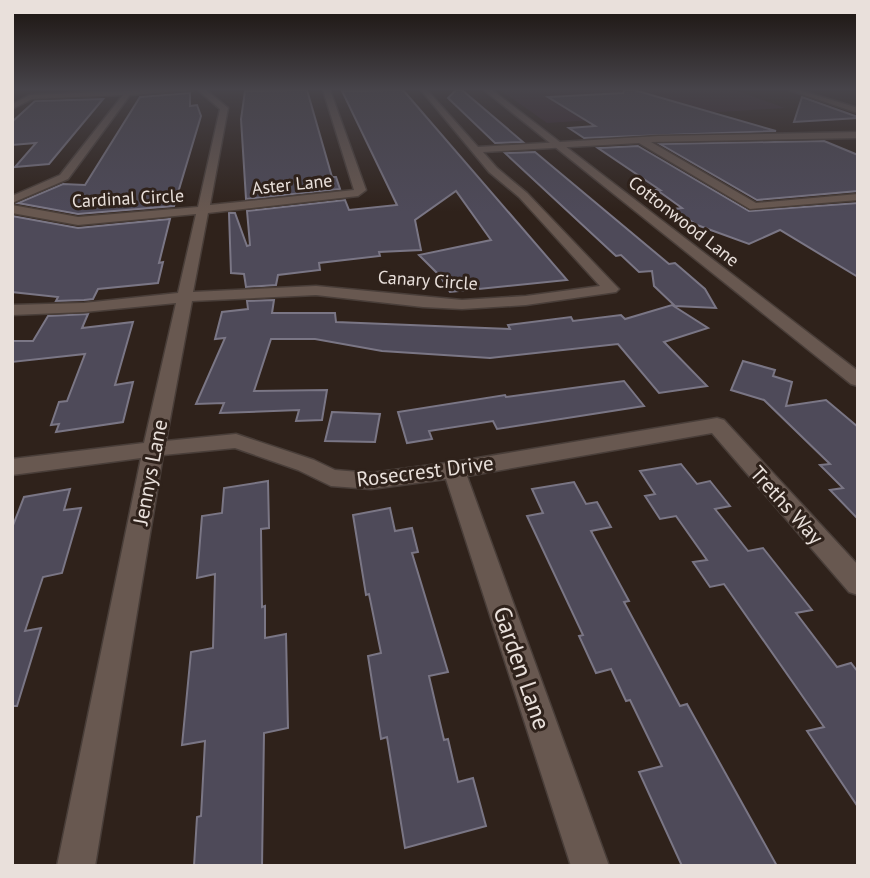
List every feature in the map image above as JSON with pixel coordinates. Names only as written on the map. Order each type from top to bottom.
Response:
[{"type":"street","points":[[12,200],[64,177],[99,131]]},
{"type":"street","name":"Jennys Lane","points":[[76,866],[154,449],[220,131]]},
{"type":"street","name":"Aster Lane","points":[[204,211],[360,191],[340,131]]},
{"type":"street","name":"Canary Circle","points":[[12,310],[49,310],[185,295],[302,290],[455,304],[496,303],[611,289],[523,195],[493,170],[460,131]]},
{"type":"street","name":"Cottonwood Lane","points":[[541,131],[858,380]]},
{"type":"street","points":[[477,150],[641,140],[858,135]]},
{"type":"street","points":[[641,140],[754,207],[858,197]]},
{"type":"street","name":"Cardinal Circle","points":[[12,209],[78,221],[139,219],[204,211]]},
{"type":"street","name":"Rosecrest Drive","points":[[12,467],[236,441],[306,465],[331,478],[371,481],[454,470],[717,425]]},
{"type":"street","name":"Treths Way","points":[[717,425],[858,584]]},
{"type":"street","name":"Garden Lane","points":[[454,470],[590,866]]},
{"type":"building","points":[[12,131],[76,131],[49,164],[15,167],[36,143],[12,145]]},
{"type":"building","points":[[119,131],[197,131],[174,206],[78,214],[18,203],[63,184],[85,185]]},
{"type":"building","points":[[242,131],[319,131],[332,177],[336,177],[340,189],[246,199]]},
{"type":"building","points":[[361,131],[438,131],[567,280],[450,292],[440,276],[419,255],[491,240],[456,191],[415,220],[421,250],[379,252],[380,256],[319,263],[320,270],[278,275],[276,285],[246,287],[244,274],[231,273],[229,213],[235,213],[247,246],[250,245],[247,211],[345,200],[349,210],[397,205]]},
{"type":"building","points":[[482,131],[510,131],[523,142],[495,143]]},
{"type":"building","points":[[573,131],[776,131],[584,138]]},
{"type":"building","points":[[824,141],[858,155],[858,191],[757,200],[660,144]]},
{"type":"building","points":[[638,146],[749,211],[858,203],[858,277],[780,230],[749,244],[697,225],[673,209],[682,208],[657,190],[660,190],[598,148]]},
{"type":"building","points":[[535,152],[669,264],[675,263],[705,289],[716,308],[675,306],[654,286],[652,271],[639,272],[621,255],[616,256],[505,153]]},
{"type":"building","points":[[12,216],[78,228],[170,219],[159,263],[163,262],[158,283],[98,289],[93,299],[84,300],[56,301],[58,297],[12,292]]},
{"type":"building","points":[[274,300],[272,313],[335,313],[336,322],[510,329],[508,325],[571,317],[573,321],[621,315],[625,319],[672,305],[708,328],[664,342],[707,386],[659,393],[618,344],[490,358],[382,351],[315,339],[271,339],[254,391],[327,390],[322,420],[296,421],[299,410],[220,413],[224,403],[196,404],[225,338],[215,339],[222,312],[248,309],[247,301]]},
{"type":"building","points":[[88,314],[82,328],[133,322],[115,385],[133,382],[123,422],[56,432],[59,424],[51,425],[59,402],[67,401],[85,354],[12,362],[12,341],[33,341],[48,316]]},
{"type":"building","points":[[743,361],[775,370],[773,376],[792,382],[786,406],[826,400],[858,427],[858,519],[830,490],[843,488],[820,465],[830,464],[764,400],[731,390]]},
{"type":"building","points":[[624,381],[644,406],[497,429],[493,421],[429,431],[432,439],[407,443],[398,412],[505,395],[506,397]]},
{"type":"building","points":[[332,412],[380,414],[375,442],[325,441]]},
{"type":"building","points":[[681,464],[697,484],[710,481],[730,506],[715,509],[748,551],[763,548],[812,610],[796,613],[837,667],[851,663],[858,672],[858,807],[807,731],[824,727],[724,584],[710,587],[693,562],[707,560],[676,516],[660,519],[645,496],[655,494],[640,471]]},
{"type":"building","points":[[268,481],[269,528],[261,529],[262,607],[265,606],[265,638],[286,634],[288,728],[264,733],[262,866],[194,866],[197,817],[201,816],[205,741],[182,745],[191,652],[213,648],[215,574],[197,578],[202,516],[222,513],[224,488]]},
{"type":"building","points":[[574,482],[586,504],[597,502],[611,527],[591,531],[629,601],[624,602],[680,706],[687,704],[777,866],[682,866],[639,772],[662,766],[630,700],[626,701],[611,669],[596,673],[579,636],[583,635],[527,516],[543,513],[532,489]]},
{"type":"building","points":[[70,489],[64,510],[81,508],[62,573],[43,577],[25,631],[41,628],[17,706],[12,706],[12,528],[24,497]]},
{"type":"building","points":[[390,508],[395,531],[412,528],[418,552],[412,553],[448,672],[429,676],[444,740],[448,739],[458,782],[473,778],[486,826],[405,848],[387,737],[381,739],[368,656],[381,653],[369,594],[366,595],[353,515]]}]
